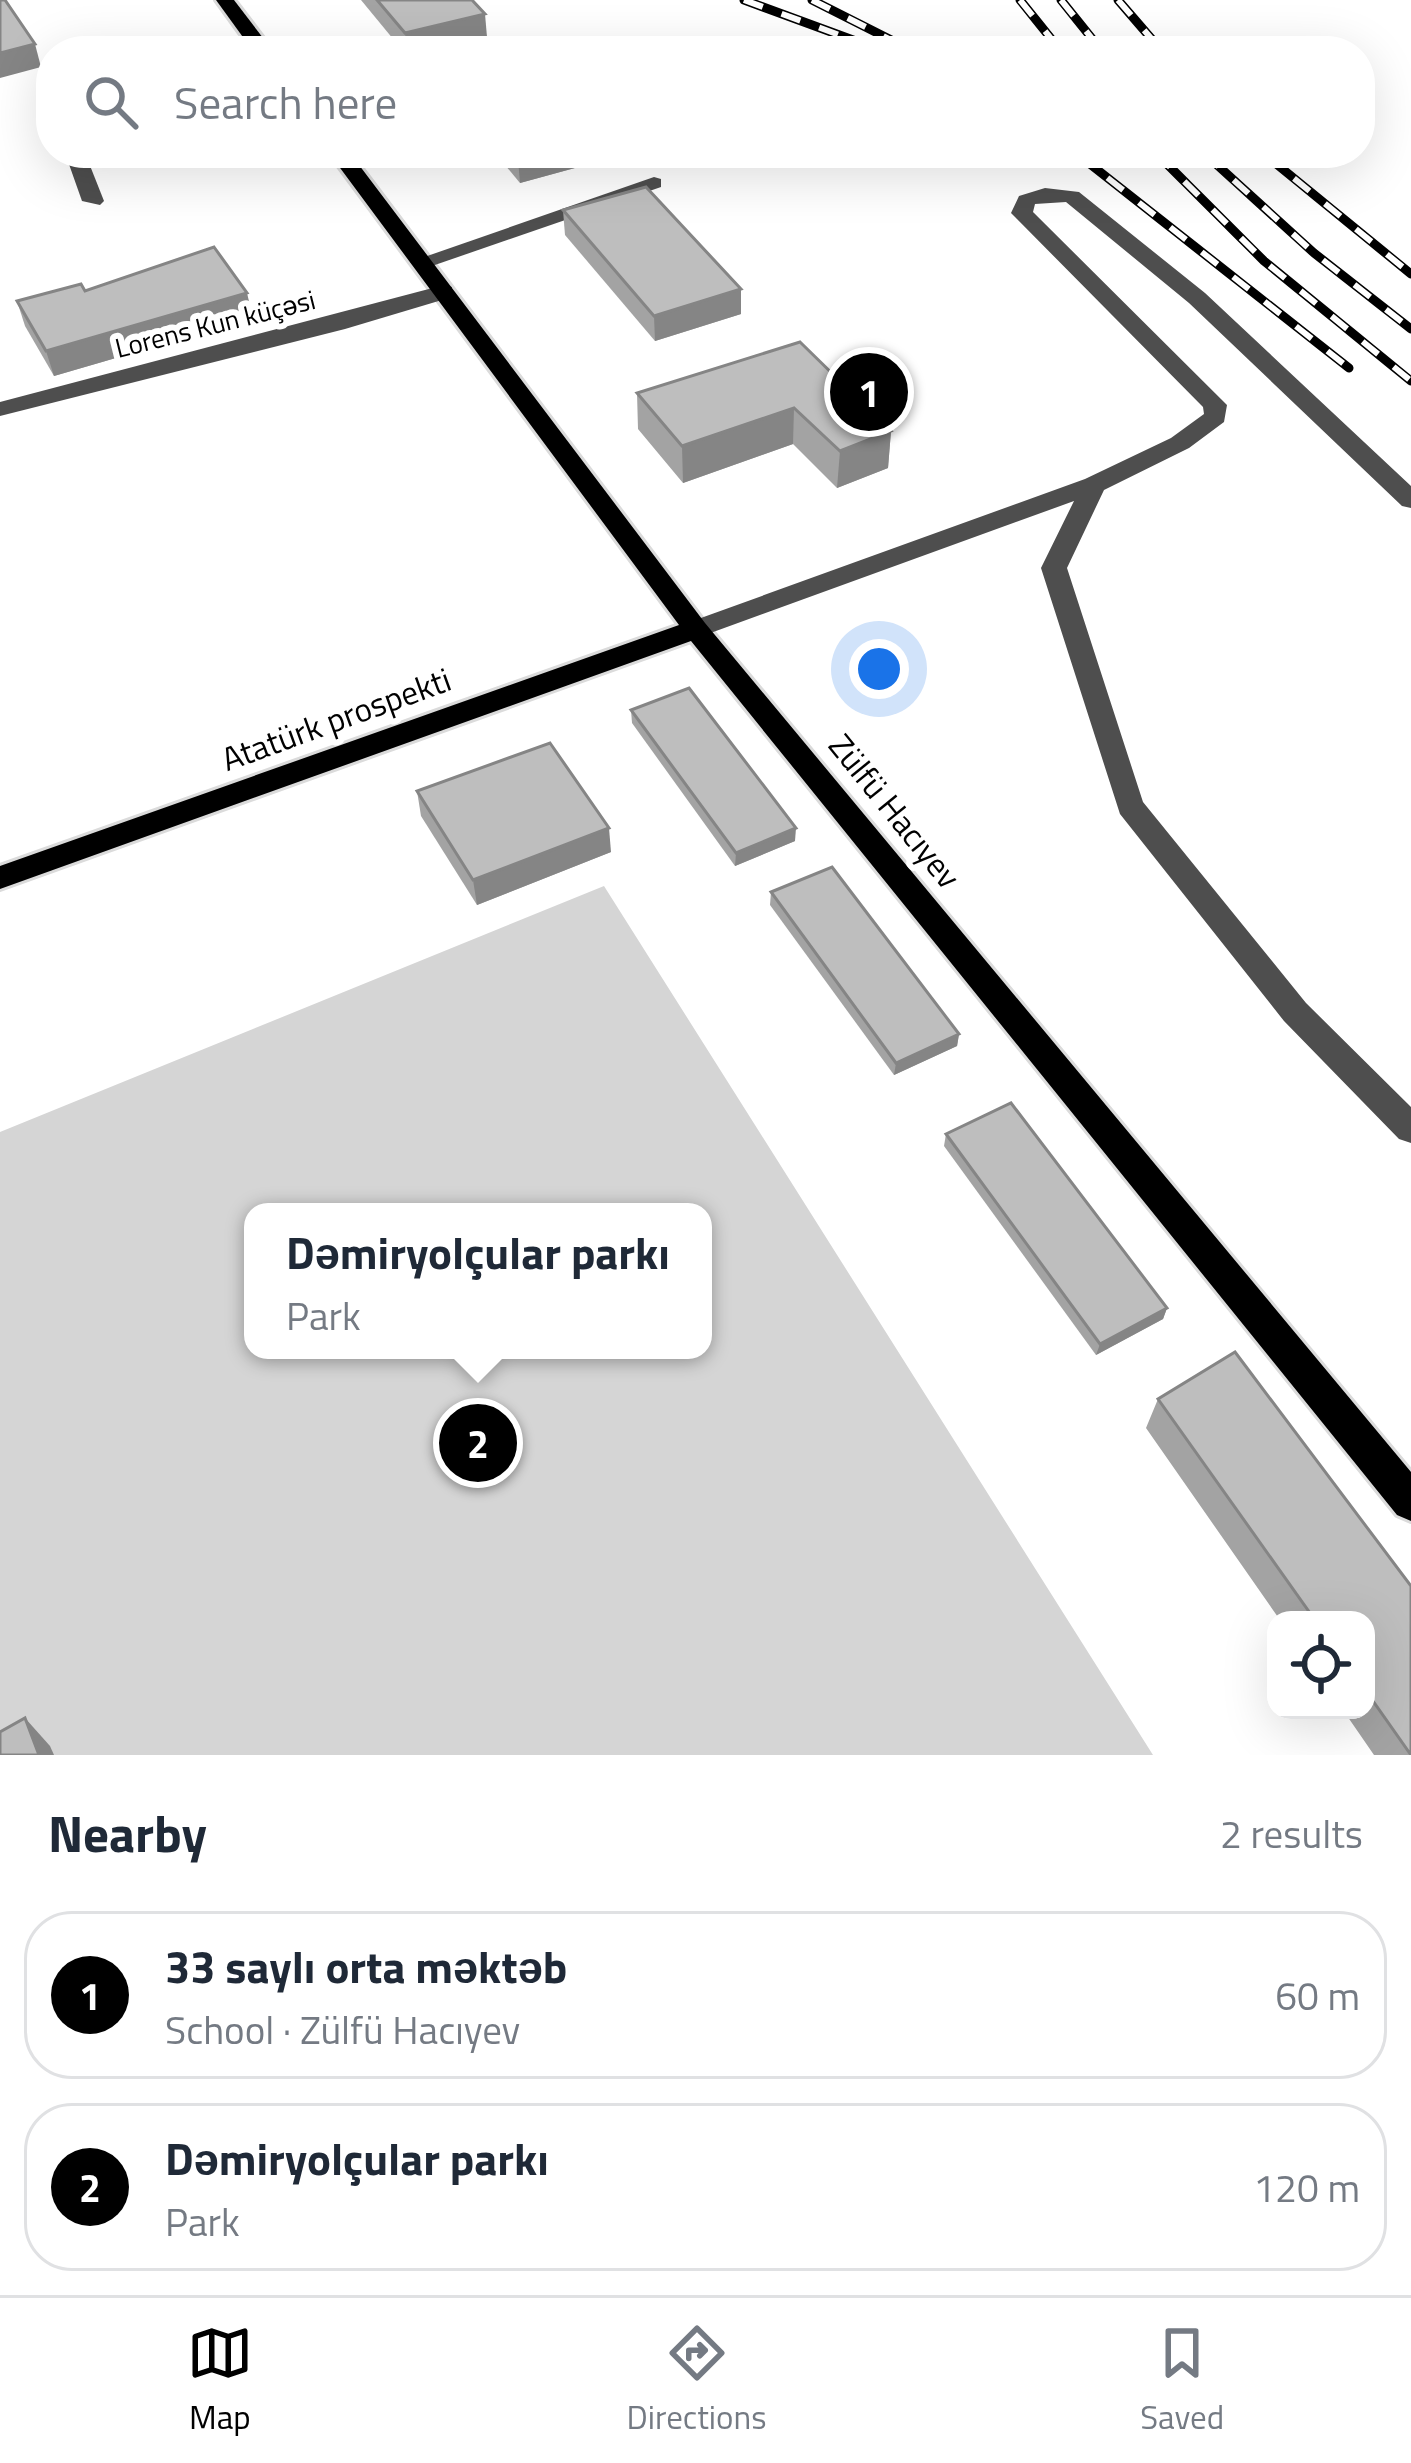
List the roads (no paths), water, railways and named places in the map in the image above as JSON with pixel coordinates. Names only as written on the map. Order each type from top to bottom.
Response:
[{"type":"main road","points":[[225,0],[246,36]]},
{"type":"main road","name":"Zülfü Hacıyev","points":[[350,168],[696,629],[1411,1502]]},
{"type":"main road","name":"Atatürk prospekti","points":[[0,878],[696,629]]},
{"type":"street","points":[[80,168],[93,201]]},
{"type":"street","points":[[421,262],[654,183]]},
{"type":"street","points":[[696,629],[1094,485],[1180,443],[1216,417],[1215,405],[1022,213],[1026,200],[1045,194],[1072,196],[1197,298],[1411,500]]},
{"type":"street","name":"Lorens Kun küçəsi","points":[[0,409],[337,324],[444,292]]},
{"type":"street","points":[[1094,485],[1054,568],[1130,806],[1295,1012],[1411,1129]]},
{"type":"railway","points":[[744,0],[842,36]]},
{"type":"railway","points":[[812,0],[883,36]]},
{"type":"railway","points":[[1020,0],[1049,36]]},
{"type":"railway","points":[[1061,0],[1090,36]]},
{"type":"railway","points":[[1118,0],[1149,36]]},
{"type":"railway","points":[[1095,168],[1349,368]]},
{"type":"railway","points":[[1171,168],[1264,261],[1411,381]]},
{"type":"railway","points":[[1220,168],[1314,253],[1411,329]]},
{"type":"railway","points":[[1281,168],[1411,274]]},
{"type":"place","name":"33 saylı orta məktəb","points":[[869,392]]},
{"type":"place","name":"Dəmiryolçular parkı","points":[[478,1443]]}]
